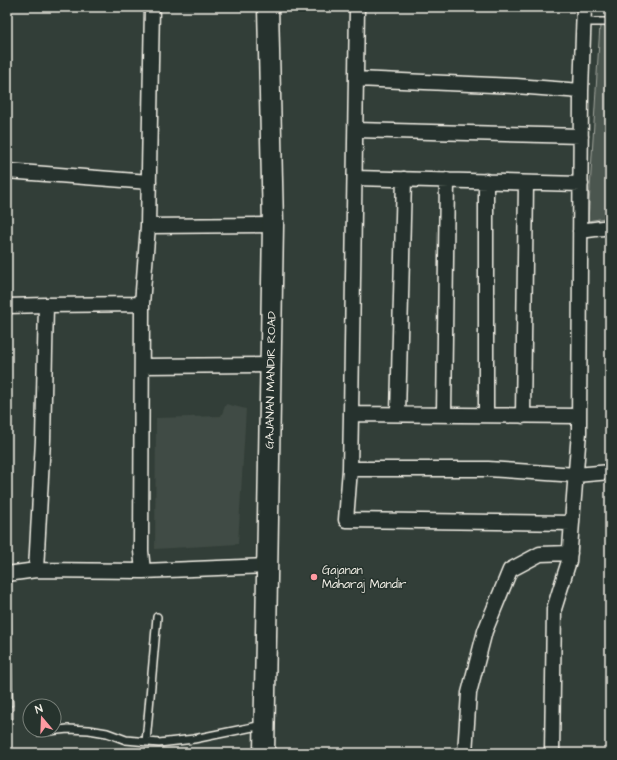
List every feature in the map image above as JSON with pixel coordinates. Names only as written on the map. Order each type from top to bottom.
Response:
[{"type":"street","points":[[143,571],[141,551],[142,304],[148,226],[152,7]]},
{"type":"street","name":"GAJANAN MANDIR ROAD","points":[[264,753],[273,224],[268,7]]},
{"type":"street","points":[[357,7],[350,469],[346,520],[572,523]]},
{"type":"street","points":[[552,753],[554,609],[569,561],[579,416],[581,91],[584,7]]},
{"type":"street","points":[[357,78],[516,86],[581,91]]},
{"type":"street","points":[[356,130],[581,136]]},
{"type":"street","points":[[7,171],[149,182]]},
{"type":"street","points":[[355,178],[581,184]]},
{"type":"street","points":[[398,414],[404,179]]},
{"type":"street","points":[[444,414],[447,180]]},
{"type":"street","points":[[486,181],[486,415]]},
{"type":"street","points":[[523,416],[526,183]]},
{"type":"street","points":[[148,226],[273,224]]},
{"type":"street","points":[[580,231],[610,227]]},
{"type":"street","points":[[7,306],[142,304]]},
{"type":"street","points":[[36,570],[43,440],[46,305]]},
{"type":"street","points":[[142,366],[271,365]]},
{"type":"street","points":[[351,414],[579,416]]},
{"type":"street","points":[[350,469],[488,469],[576,475],[610,472]]},
{"type":"street","points":[[465,753],[469,693],[484,631],[510,570],[540,554],[570,553]]},
{"type":"street","points":[[7,574],[36,570],[143,571],[268,566]]},
{"type":"lane","points":[[583,22],[610,22]]},
{"type":"lane","points":[[146,742],[156,617]]},
{"type":"lane","points":[[62,730],[89,730],[108,733],[126,740],[159,743],[194,739],[265,725]]},
{"type":"shaded area","points":[[610,24],[610,217],[588,221],[600,25]]},
{"type":"shaded area","points":[[226,404],[246,409],[238,544],[155,549],[156,418],[221,416]]},
{"type":"building","points":[[10,585],[13,706],[7,706],[7,586]]},
{"type":"place","name":"Gajanan Maharaj Mandir","points":[[314,577]]}]
